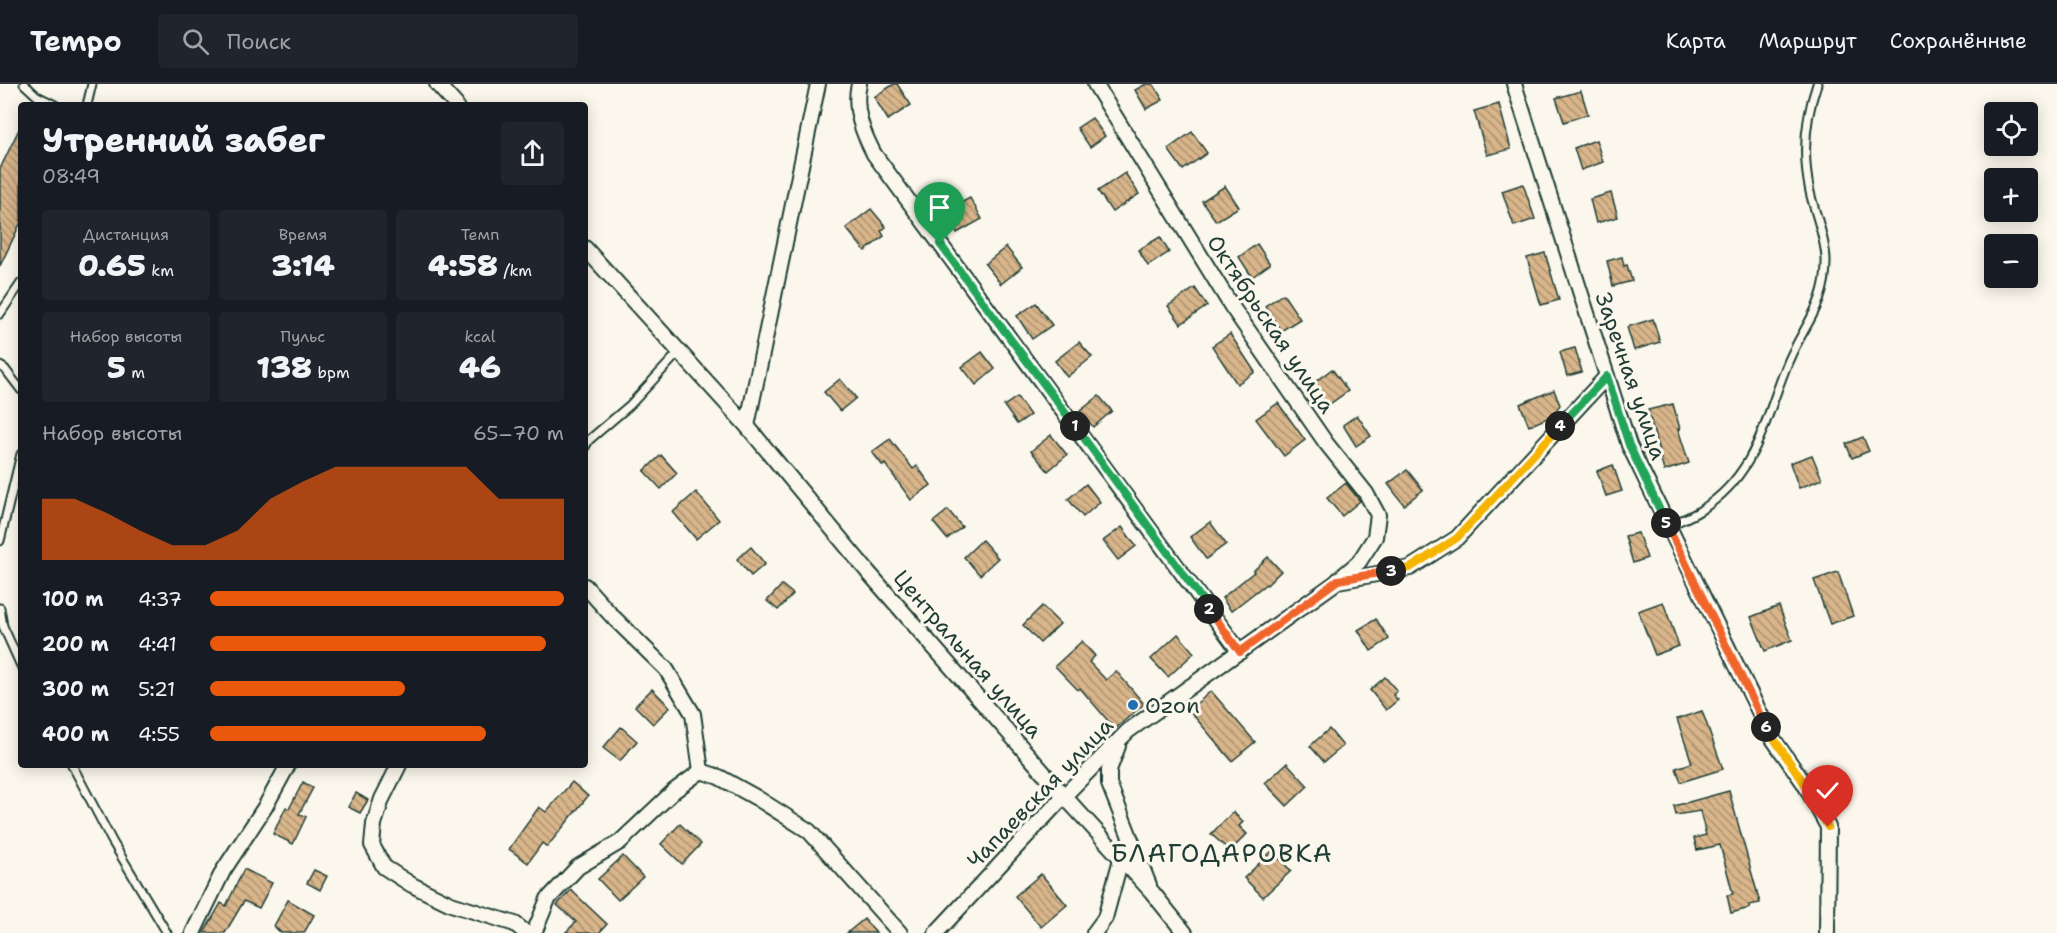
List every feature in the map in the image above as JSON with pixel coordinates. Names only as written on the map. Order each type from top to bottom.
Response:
[{"type":"street","points":[[437,84],[453,102]]},
{"type":"street","points":[[747,426],[819,84]]},
{"type":"street","points":[[859,84],[856,94],[861,129],[874,154],[1240,652]]},
{"type":"street","name":"Октябрьская улица","points":[[1095,84],[1232,307],[1326,443],[1366,493],[1378,515],[1375,537],[1370,546],[1359,562],[1338,580]]},
{"type":"street","name":"Заречная улица","points":[[1514,84],[1629,445],[1771,736],[1804,783],[1828,827],[1827,933]]},
{"type":"street","name":"Центральная улица","points":[[588,251],[747,426],[868,572],[1064,796],[1152,892],[1177,930]]},
{"type":"street","name":"Чапаевская улица","points":[[936,933],[1128,731],[1338,580],[1410,568],[1457,538],[1607,376]]},
{"type":"street","points":[[588,589],[666,669],[693,714],[701,771]]},
{"type":"street","points":[[1128,731],[1114,753],[1108,770],[1109,784],[1152,892]]},
{"type":"street","points":[[193,933],[224,872],[286,768]]},
{"type":"street","points":[[398,768],[382,799],[374,824],[372,845],[384,867],[412,885],[451,904],[515,924],[526,933]]},
{"type":"street","points":[[534,933],[548,899],[578,867],[620,842],[674,791],[701,771]]},
{"type":"street","points":[[701,771],[719,777],[757,798],[809,831],[900,933]]},
{"type":"street","points":[[1094,933],[1105,918],[1121,859]]},
{"type":"lane","points":[[24,84],[37,96],[49,102]]},
{"type":"lane","points":[[88,102],[92,84]]},
{"type":"lane","points":[[1668,526],[1700,511],[1722,494],[1746,467],[1764,430],[1789,359],[1817,310],[1823,288],[1826,259],[1810,190],[1805,139],[1809,108],[1817,84]]},
{"type":"lane","points":[[0,314],[18,287]]},
{"type":"lane","points":[[588,442],[630,405],[680,352]]},
{"type":"lane","points":[[0,366],[18,386]]},
{"type":"lane","points":[[0,541],[18,466]]},
{"type":"lane","points":[[0,608],[3,626],[18,659]]},
{"type":"lane","points":[[74,768],[112,841],[167,933]]},
{"type":"building","points":[[897,84],[911,105],[888,120],[874,97]]},
{"type":"building","points":[[1146,84],[1153,84],[1163,100],[1146,109],[1135,90]]},
{"type":"building","points":[[1581,91],[1588,114],[1564,122],[1556,98]]},
{"type":"building","points":[[1499,104],[1511,149],[1487,155],[1474,111]]},
{"type":"building","points":[[1092,118],[1105,136],[1090,147],[1077,128]]},
{"type":"building","points":[[18,131],[18,228],[0,266],[0,169]]},
{"type":"building","points":[[1192,132],[1207,153],[1183,170],[1168,149]]},
{"type":"building","points":[[1596,140],[1603,162],[1581,170],[1574,148]]},
{"type":"building","points":[[1125,173],[1139,194],[1112,212],[1098,191]]},
{"type":"building","points":[[1523,184],[1535,219],[1514,226],[1502,191]]},
{"type":"building","points":[[1225,186],[1239,207],[1216,221],[1202,201]]},
{"type":"building","points":[[1611,193],[1618,217],[1596,223],[1590,199]]},
{"type":"building","points":[[970,198],[982,219],[957,233],[945,211]]},
{"type":"building","points":[[871,209],[886,227],[881,231],[884,236],[865,251],[846,228]]},
{"type":"building","points":[[1160,237],[1169,252],[1148,266],[1138,250]]},
{"type":"building","points":[[1257,244],[1270,264],[1252,277],[1239,257]]},
{"type":"building","points":[[1006,247],[1022,267],[1001,284],[985,264]]},
{"type":"building","points":[[1545,253],[1559,300],[1541,305],[1527,258]]},
{"type":"building","points":[[1622,257],[1632,281],[1613,286],[1607,261]]},
{"type":"building","points":[[1195,288],[1207,306],[1181,324],[1168,306]]},
{"type":"building","points":[[1283,294],[1300,319],[1281,331],[1265,306]]},
{"type":"building","points":[[1036,303],[1052,325],[1032,339],[1017,316]]},
{"type":"building","points":[[1653,319],[1660,342],[1634,350],[1627,327]]},
{"type":"building","points":[[1230,334],[1255,372],[1237,384],[1212,346]]},
{"type":"building","points":[[1079,342],[1092,357],[1067,377],[1055,361]]},
{"type":"building","points":[[1575,348],[1582,372],[1567,376],[1560,352]]},
{"type":"building","points":[[982,352],[995,369],[976,385],[962,367]]},
{"type":"building","points":[[1332,369],[1348,391],[1327,406],[1312,384]]},
{"type":"building","points":[[840,379],[856,398],[840,411],[824,392]]},
{"type":"building","points":[[1554,390],[1560,405],[1552,416],[1529,426],[1520,404]]},
{"type":"building","points":[[1099,396],[1112,411],[1093,427],[1080,411]]},
{"type":"building","points":[[1017,397],[1030,415],[1017,424],[1004,406]]},
{"type":"building","points":[[1278,403],[1305,440],[1284,456],[1256,419]]},
{"type":"building","points":[[1673,404],[1689,463],[1664,471],[1648,410]]},
{"type":"building","points":[[1357,415],[1371,436],[1356,446],[1343,425]]},
{"type":"building","points":[[1051,435],[1067,455],[1048,471],[1031,451]]},
{"type":"building","points":[[1863,437],[1869,451],[1852,458],[1846,444]]},
{"type":"building","points":[[890,439],[913,469],[917,466],[931,485],[911,500],[885,464],[883,466],[872,452]]},
{"type":"building","points":[[661,455],[677,473],[661,489],[644,471]]},
{"type":"building","points":[[1812,455],[1822,479],[1799,488],[1790,463]]},
{"type":"building","points":[[1613,465],[1622,491],[1606,496],[1597,471]]},
{"type":"building","points":[[1407,470],[1423,490],[1404,505],[1388,484]]},
{"type":"building","points":[[1346,483],[1360,501],[1342,516],[1327,498]]},
{"type":"building","points":[[1086,484],[1100,502],[1083,517],[1068,499]]},
{"type":"building","points":[[696,492],[719,520],[696,539],[673,512]]},
{"type":"building","points":[[948,510],[962,527],[947,539],[933,522]]},
{"type":"building","points":[[1210,522],[1226,544],[1206,559],[1190,537]]},
{"type":"building","points":[[1122,527],[1136,546],[1118,560],[1103,541]]},
{"type":"building","points":[[1638,533],[1647,558],[1633,563],[1625,536]]},
{"type":"building","points":[[982,540],[998,558],[980,575],[964,557]]},
{"type":"building","points":[[751,547],[765,564],[751,576],[737,559]]},
{"type":"building","points":[[1268,557],[1281,571],[1267,585],[1231,611],[1222,598],[1254,572]]},
{"type":"building","points":[[1838,572],[1853,616],[1830,624],[1814,580]]},
{"type":"building","points":[[782,585],[793,594],[778,610],[767,601]]},
{"type":"building","points":[[1663,602],[1679,646],[1655,655],[1638,611]]},
{"type":"building","points":[[1042,606],[1060,624],[1040,643],[1023,625]]},
{"type":"building","points":[[1779,606],[1792,640],[1765,651],[1751,617]]},
{"type":"building","points":[[1376,619],[1389,639],[1371,651],[1358,630]]},
{"type":"building","points":[[1178,634],[1194,653],[1168,677],[1151,659]]},
{"type":"building","points":[[1082,641],[1095,656],[1089,662],[1106,680],[1116,671],[1144,704],[1115,729],[1080,688],[1078,690],[1055,666]]},
{"type":"building","points":[[1385,677],[1397,691],[1393,695],[1398,700],[1386,710],[1370,690]]},
{"type":"building","points":[[652,689],[670,707],[653,724],[635,706]]},
{"type":"building","points":[[1211,691],[1255,742],[1232,761],[1189,710]]},
{"type":"building","points":[[1702,711],[1723,769],[1681,782],[1676,768],[1692,763],[1677,719]]},
{"type":"building","points":[[621,727],[637,741],[620,761],[603,748]]},
{"type":"building","points":[[1329,729],[1343,746],[1324,762],[1310,746]]},
{"type":"building","points":[[1287,763],[1308,786],[1287,806],[1265,783]]},
{"type":"building","points":[[303,782],[313,788],[299,814],[306,817],[293,844],[273,834],[286,807],[289,809]]},
{"type":"building","points":[[572,782],[588,796],[547,847],[542,843],[528,863],[509,849],[539,807],[546,812]]},
{"type":"building","points":[[1729,791],[1760,903],[1731,913],[1727,895],[1733,894],[1720,845],[1697,850],[1694,838],[1706,835],[1700,811],[1676,815],[1674,806]]},
{"type":"building","points":[[356,793],[368,800],[360,813],[348,807]]},
{"type":"building","points":[[1233,812],[1243,822],[1239,826],[1247,834],[1230,851],[1211,834]]},
{"type":"building","points":[[680,824],[701,844],[682,864],[661,844]]},
{"type":"building","points":[[1272,851],[1291,871],[1263,897],[1244,878]]},
{"type":"building","points":[[623,856],[643,877],[618,900],[598,879]]},
{"type":"building","points":[[244,869],[272,883],[259,908],[244,901],[225,933],[204,933],[221,903],[226,906]]},
{"type":"building","points":[[314,870],[327,876],[320,890],[307,883]]},
{"type":"building","points":[[1041,874],[1067,905],[1041,927],[1015,896]]},
{"type":"building","points":[[571,890],[607,924],[599,933],[565,933],[576,922],[557,905]]},
{"type":"building","points":[[288,900],[314,915],[304,933],[281,933],[274,926]]},
{"type":"building","points":[[864,919],[876,933],[847,933]]},
{"type":"place","name":"Ozon","points":[[1133,705]]},
{"type":"district","name":"БЛАГОДАРОВКА","points":[[1222,852]]},
{"type":"route","points":[[940,244],[1240,652],[1338,580],[1410,568],[1457,538],[1607,376],[1629,445],[1740,676],[1771,736],[1804,783],[1828,827]]}]
